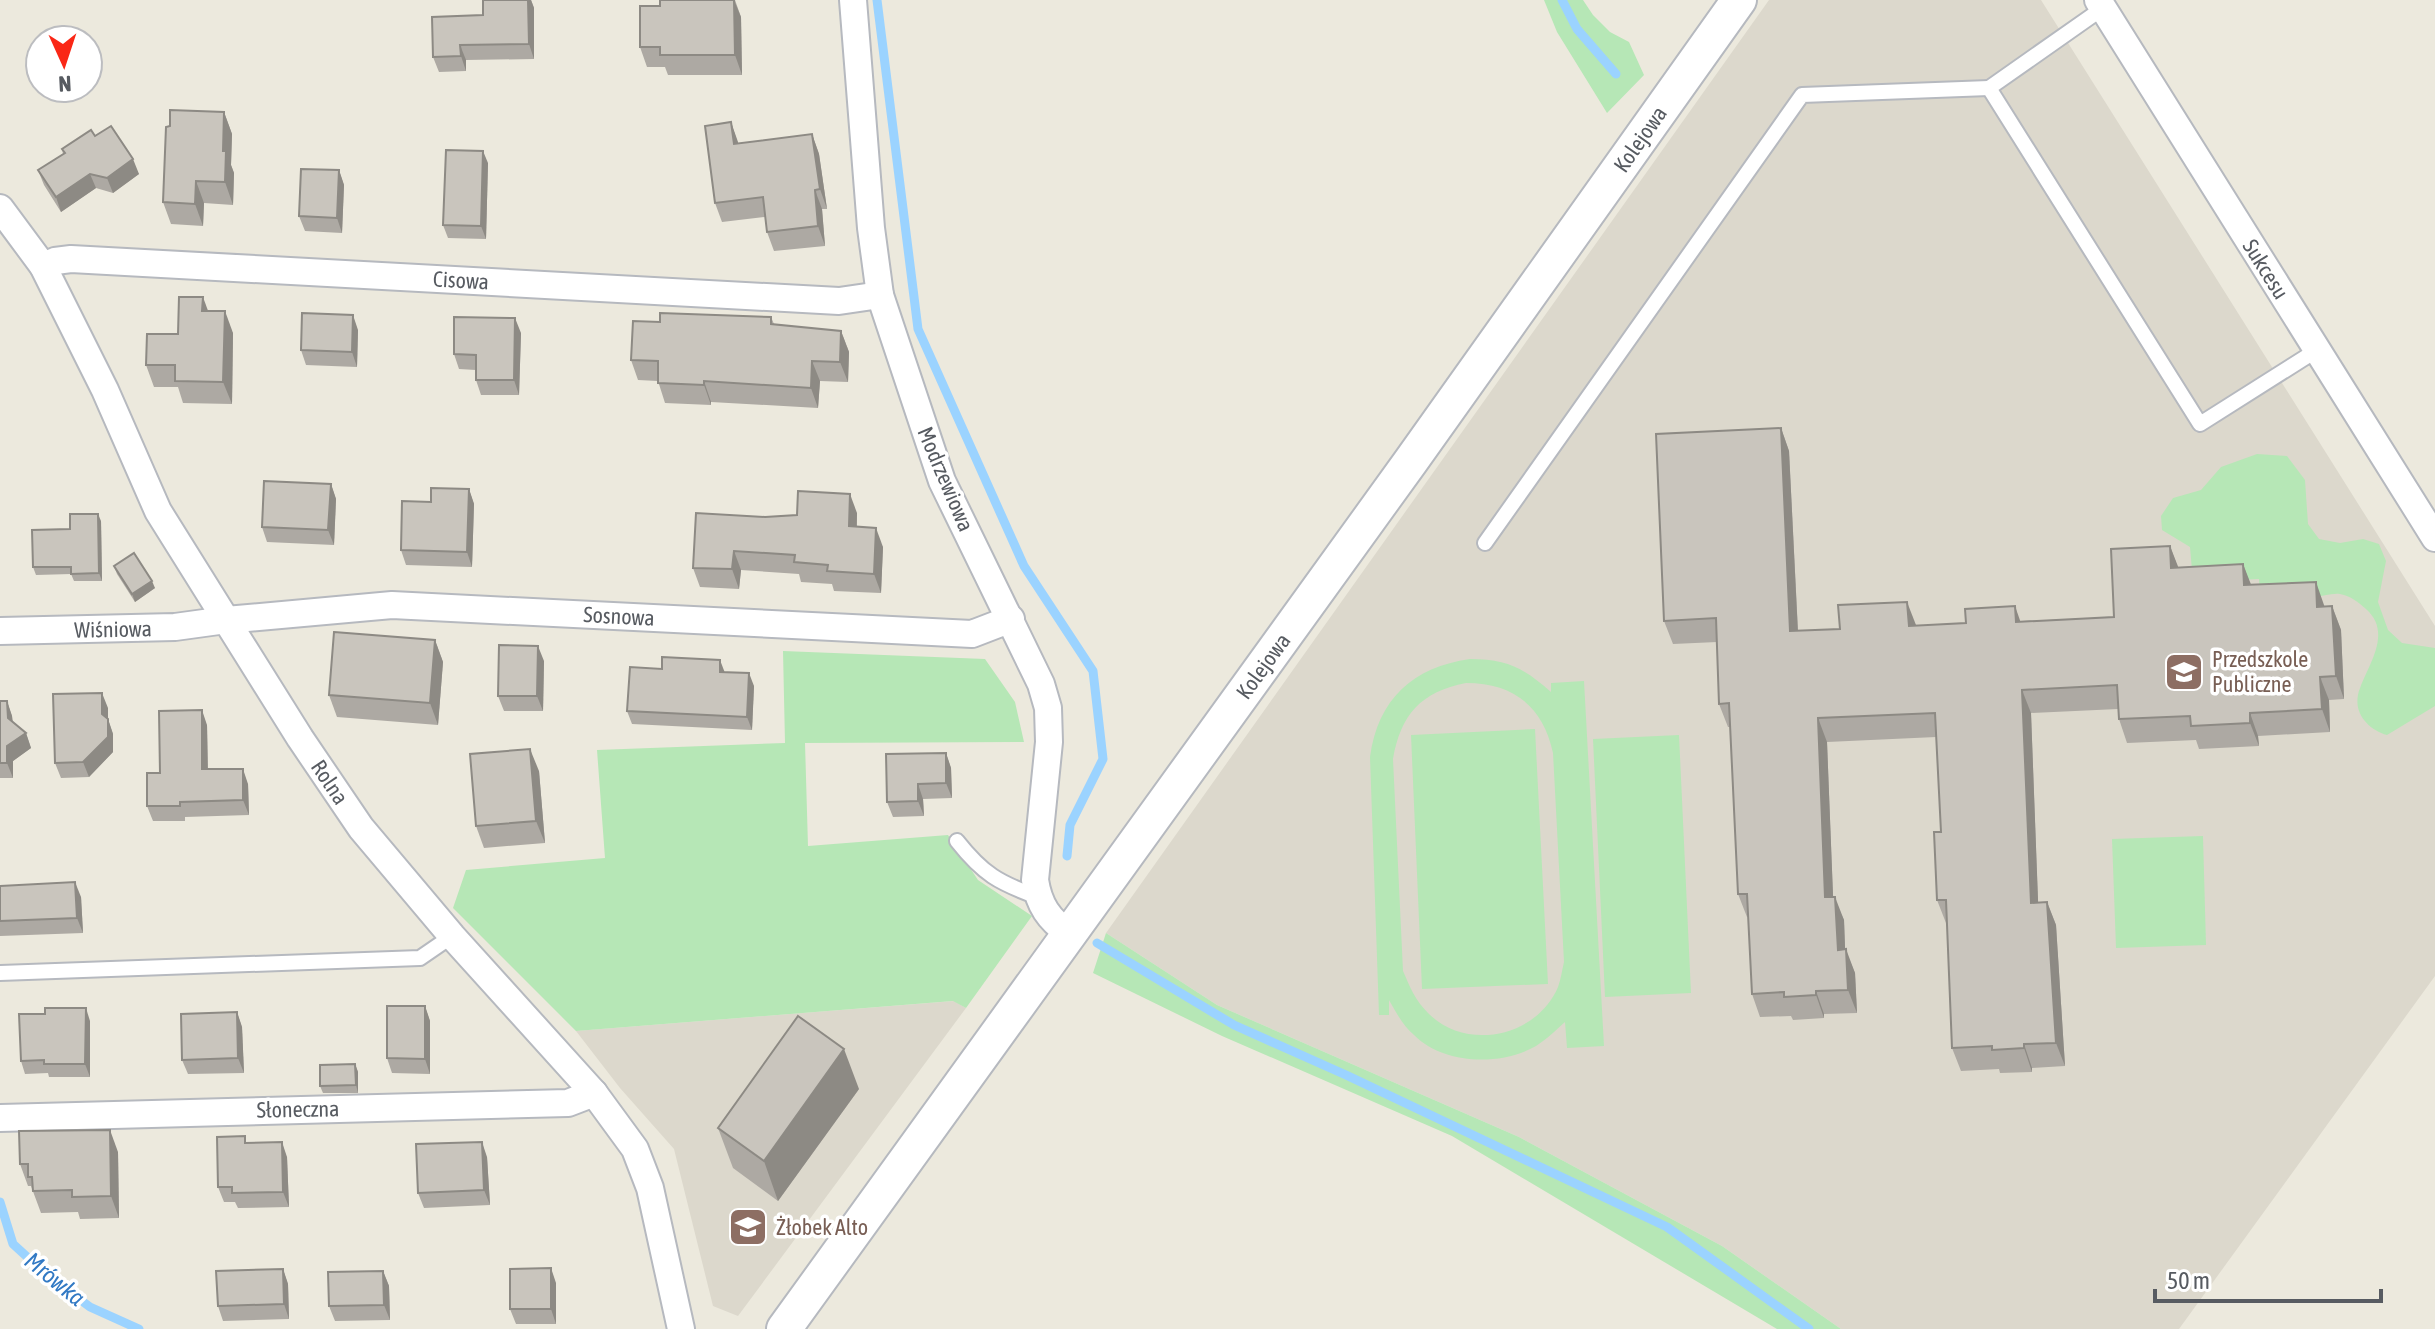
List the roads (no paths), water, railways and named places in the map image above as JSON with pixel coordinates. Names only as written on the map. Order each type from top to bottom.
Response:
[{"type":"street","name":"Modrzewiowa","points":[[853,0],[871,228],[880,295],[942,481],[1041,684],[1050,725],[1035,869],[1038,897]]},
{"type":"street","name":"Kolejowa","points":[[784,1329],[1411,461],[1739,0]]},
{"type":"street","name":"Sukcesu","points":[[2101,4],[2435,538]]},
{"type":"street","name":"Rolna","points":[[0,208],[43,266],[105,390],[158,511],[361,828],[452,936],[594,1093],[635,1149],[644,1165],[681,1329]]},
{"type":"street","name":"Cisowa","points":[[43,266],[71,259],[839,301],[880,295]]},
{"type":"street","name":"Sosnowa","points":[[226,620],[392,605],[972,634],[1011,619]]},
{"type":"street","name":"Wiśniowa","points":[[0,631],[175,627],[226,620]]},
{"type":"street","points":[[1038,897],[1049,920],[1069,934]]},
{"type":"street","name":"Słoneczna","points":[[0,1118],[568,1103],[594,1093]]},
{"type":"lane","points":[[1485,543],[1802,95],[1989,88],[2101,4]]},
{"type":"lane","points":[[1989,88],[2200,424],[2317,350]]},
{"type":"lane","points":[[957,841],[977,867],[1012,888],[1038,897]]},
{"type":"lane","points":[[0,973],[420,958],[452,936]]},
{"type":"waterway","points":[[877,0],[918,329],[1024,566],[1093,671],[1103,759],[1070,825],[1067,856]]},
{"type":"waterway","points":[[1562,0],[1577,29],[1616,74]]},
{"type":"waterway","points":[[1097,943],[1234,1025],[1667,1227],[1809,1329]]},
{"type":"waterway","name":"Mrówka","points":[[0,1202],[13,1244],[47,1275],[90,1307],[139,1329]]},
{"type":"place","name":"Przedszkole Publiczne","points":[[2184,672]]},
{"type":"place","name":"Żłobek Alto","points":[[748,1227]]}]
